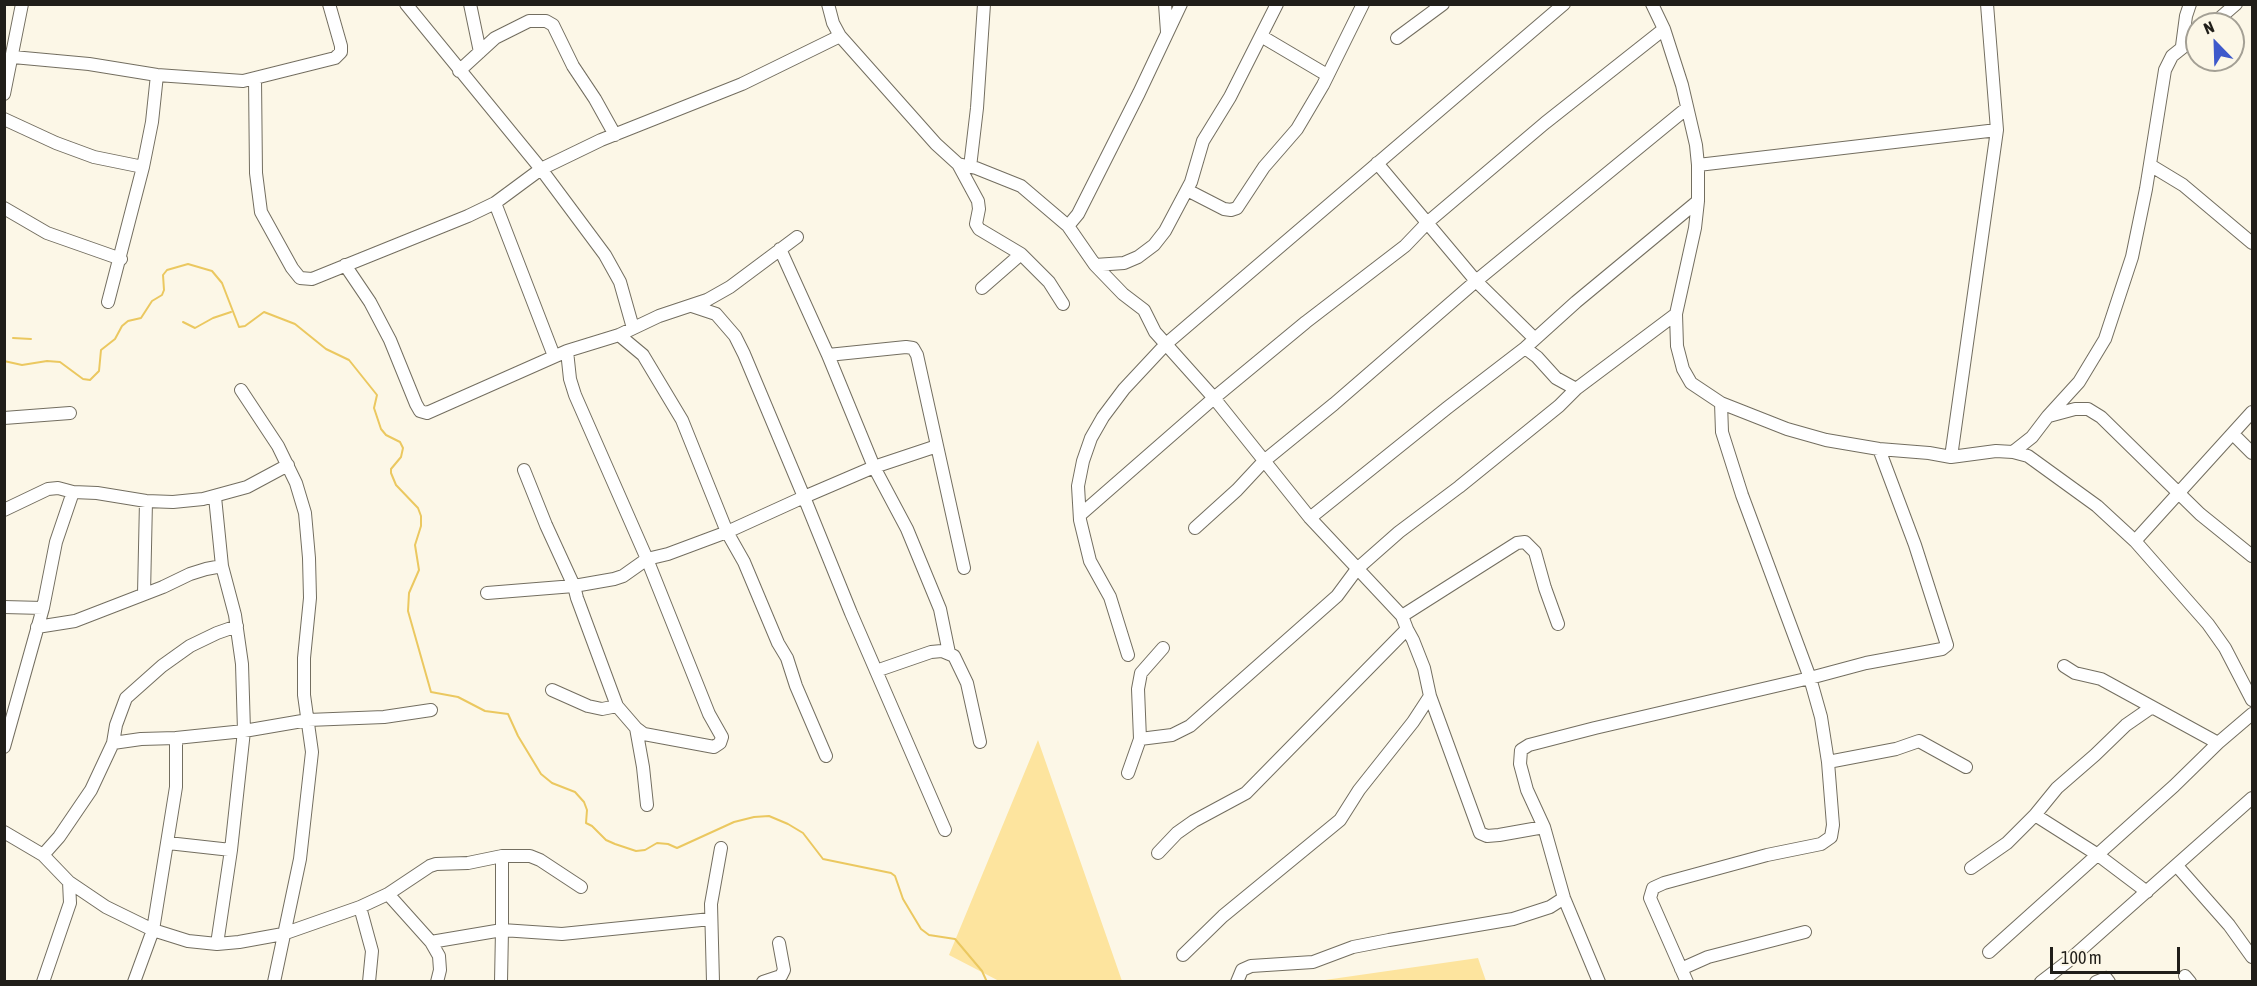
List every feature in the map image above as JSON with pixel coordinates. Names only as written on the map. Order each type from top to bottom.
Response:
[{"type":"street","points":[[4,94],[22,4]]},
{"type":"street","points":[[13,57],[89,64],[158,75],[224,81],[255,79],[335,58],[341,46],[329,4]]},
{"type":"street","points":[[406,4],[541,169],[613,267],[620,282],[633,328]]},
{"type":"street","points":[[470,4],[480,52]]},
{"type":"street","points":[[828,4],[833,23],[840,36],[914,120],[964,165],[1022,186],[1068,226],[1095,265],[1123,294],[1144,310],[1155,332],[1214,398],[1310,518],[1402,616],[1424,668],[1430,696],[1480,832],[1487,836],[1544,827]]},
{"type":"street","points":[[984,4],[978,98],[964,165],[978,201],[976,224],[1005,246],[1021,254],[1049,282],[1063,304]]},
{"type":"street","points":[[1165,4],[1167,34]]},
{"type":"street","points":[[1068,226],[1077,214],[1139,93],[1181,4]]},
{"type":"street","points":[[1095,265],[1124,263],[1138,257],[1154,245],[1165,231],[1196,170],[1203,141],[1230,97],[1277,4]]},
{"type":"street","points":[[1187,190],[1224,209],[1237,208],[1264,167],[1297,129],[1328,75],[1363,4]]},
{"type":"street","points":[[1397,38],[1443,4]]},
{"type":"street","points":[[1128,655],[1110,597],[1090,561],[1080,515],[1078,486],[1083,461],[1091,438],[1103,417],[1124,389],[1166,344],[1564,4]]},
{"type":"street","points":[[1652,4],[1664,29],[1682,85],[1696,145],[1698,201],[1695,228],[1676,314],[1677,346],[1683,369],[1691,383],[1720,404],[1755,415],[1787,429],[1826,440],[1879,449],[1952,457],[1996,451],[2028,456],[2063,479],[2097,506],[2135,541],[2208,624],[2225,648],[2253,700]]},
{"type":"street","points":[[1952,457],[1997,130],[1987,4]]},
{"type":"street","points":[[2182,46],[2190,4]]},
{"type":"street","points":[[459,71],[495,38],[529,21],[546,21],[553,25],[573,66],[615,135]]},
{"type":"street","points":[[1080,515],[1214,398],[1306,322],[1405,246],[1428,222],[1545,123],[1664,29]]},
{"type":"street","points":[[255,79],[256,173],[261,212],[292,268],[300,278],[312,279],[495,203],[541,169],[615,135],[742,84],[840,36]]},
{"type":"street","points":[[1261,36],[1328,75]]},
{"type":"street","points":[[2013,452],[2032,437],[2079,382],[2105,339],[2132,257],[2165,70],[2172,56],[2185,44]]},
{"type":"street","points":[[108,302],[143,168],[158,75]]},
{"type":"street","points":[[1195,528],[1237,490],[1264,461],[1476,281],[1687,108]]},
{"type":"street","points":[[4,119],[56,143],[94,157],[143,168]]},
{"type":"street","points":[[1698,165],[1997,130]]},
{"type":"street","points":[[1377,164],[1476,281],[1534,338]]},
{"type":"street","points":[[2150,165],[2183,185],[2253,243]]},
{"type":"street","points":[[1310,518],[1525,348],[1698,201]]},
{"type":"street","points":[[495,203],[554,356]]},
{"type":"street","points":[[4,208],[47,233],[121,259]]},
{"type":"street","points":[[345,265],[370,302],[390,340],[420,411],[427,413],[554,356],[619,335],[659,316],[692,306],[724,290],[796,237]]},
{"type":"street","points":[[780,249],[874,467],[908,529],[940,609],[949,653]]},
{"type":"street","points":[[982,288],[1021,254]]},
{"type":"street","points":[[692,306],[716,314],[735,336],[744,354],[945,830]]},
{"type":"street","points":[[1140,739],[1172,735],[1190,726],[1337,596],[1357,569],[1399,532],[1459,487],[1559,406],[1576,389],[1676,314]]},
{"type":"street","points":[[619,335],[643,355],[682,420],[727,532],[744,562],[778,643],[787,658],[796,686],[826,756]]},
{"type":"street","points":[[828,356],[906,346],[913,348],[917,356],[964,568]]},
{"type":"street","points":[[1525,348],[1537,357],[1556,378],[1576,389]]},
{"type":"street","points":[[524,471],[574,586],[617,706],[644,734],[714,747],[720,743],[722,737],[709,714],[647,559],[575,396],[570,379],[567,351]]},
{"type":"street","points":[[241,390],[278,446],[296,483],[305,513],[309,558],[310,598],[304,658],[304,696],[312,752],[305,820],[291,906],[274,981]]},
{"type":"street","points":[[1687,981],[1650,898],[1653,888],[1767,855],[1821,844],[1831,837],[1833,825],[1828,762],[1821,717],[1810,678],[1722,432],[1720,404]]},
{"type":"street","points":[[2048,416],[2075,409],[2088,409],[2101,417],[2200,514],[2253,556]]},
{"type":"street","points":[[2135,541],[2253,412]]},
{"type":"street","points":[[4,418],[70,413]]},
{"type":"street","points":[[2233,434],[2253,453]]},
{"type":"street","points":[[487,593],[574,586],[623,576],[647,559],[668,554],[727,532],[874,467],[937,446]]},
{"type":"street","points":[[1599,981],[1564,898],[1544,827],[1527,790],[1520,764],[1521,750],[1529,745],[1947,645],[1915,545],[1879,449]]},
{"type":"street","points":[[4,510],[48,489],[58,488],[146,501],[173,502],[215,497],[247,488],[288,465]]},
{"type":"street","points":[[4,747],[43,608],[56,542],[73,492]]},
{"type":"street","points":[[215,497],[222,566],[237,626],[243,664],[244,731],[231,850],[217,944]]},
{"type":"street","points":[[144,594],[146,501]]},
{"type":"street","points":[[1402,616],[1517,543],[1525,542],[1535,552],[1558,624]]},
{"type":"street","points":[[37,627],[75,621],[206,568],[222,566]]},
{"type":"street","points":[[4,607],[43,608]]},
{"type":"street","points":[[43,855],[59,837],[91,790],[113,743],[123,703],[130,693],[190,646],[237,626]]},
{"type":"street","points":[[1158,853],[1177,833],[1194,821],[1246,793],[1407,629]]},
{"type":"street","points":[[1128,773],[1140,739],[1138,689],[1141,673],[1163,648]]},
{"type":"street","points":[[876,671],[931,652],[949,653],[954,656],[967,683],[980,742]]},
{"type":"street","points":[[2064,666],[2075,673],[2101,679],[2218,743]]},
{"type":"street","points":[[552,690],[588,706],[602,709],[617,706]]},
{"type":"street","points":[[1183,956],[1223,916],[1340,820],[1359,790],[1413,722],[1430,696]]},
{"type":"street","points":[[1971,868],[2007,843],[2035,815],[2057,788],[2095,755],[2108,740],[2152,707]]},
{"type":"street","points":[[113,743],[244,731],[308,720],[384,717],[431,710]]},
{"type":"street","points":[[1989,952],[2098,855],[2218,743],[2253,714]]},
{"type":"street","points":[[636,728],[647,805]]},
{"type":"street","points":[[134,981],[153,930],[176,787],[176,738]]},
{"type":"street","points":[[1828,762],[1896,749],[1919,741],[1966,767]]},
{"type":"street","points":[[2041,981],[2067,962],[2253,798]]},
{"type":"street","points":[[2035,815],[2098,855],[2146,892]]},
{"type":"street","points":[[4,832],[43,855],[69,882],[106,907],[153,930],[188,941],[217,944],[283,934],[360,907],[388,894],[430,866],[519,855],[540,860],[581,887]]},
{"type":"street","points":[[168,843],[231,850]]},
{"type":"street","points":[[713,981],[711,904],[721,848]]},
{"type":"street","points":[[501,981],[502,856]]},
{"type":"street","points":[[2177,866],[2229,925],[2253,957]]},
{"type":"street","points":[[43,981],[70,903],[69,882]]},
{"type":"street","points":[[388,894],[431,942],[439,956],[440,970],[437,981]]},
{"type":"street","points":[[1237,981],[1242,970],[1251,966],[1313,962],[1353,947],[1513,919],[1550,907],[1564,898]]},
{"type":"street","points":[[360,907],[372,951],[369,981]]},
{"type":"street","points":[[431,942],[502,930],[562,934],[711,919]]},
{"type":"street","points":[[1682,969],[1708,957],[1805,932]]},
{"type":"street","points":[[763,981],[781,976],[784,970],[779,943]]},
{"type":"street","points":[[2096,981],[2106,978],[2109,981]]},
{"type":"shaded area","points":[[1038,740],[1122,981],[999,981],[949,955]]},
{"type":"shaded area","points":[[1478,958],[1486,981],[1318,981]]},
{"type":"waterway","points":[[4,361],[22,365],[47,361],[60,362],[83,379],[90,380],[99,371],[101,350],[115,339],[122,326],[128,321],[141,318],[152,301],[162,295],[163,275],[167,270],[188,264],[212,271],[222,283],[239,327],[245,326],[264,312],[295,324],[326,349],[349,360],[377,395],[374,408],[381,429],[386,435],[400,442],[403,448],[401,457],[391,469],[391,473],[396,485],[418,508],[421,516],[421,526],[415,545],[419,570],[409,593],[408,611],[431,692],[458,697],[485,711],[508,714],[518,736],[541,774],[552,783],[575,792],[584,802],[587,810],[586,823],[606,840],[615,844],[636,851],[645,850],[657,843],[677,848],[734,822],[769,816],[803,833],[823,859],[891,873],[895,876],[903,899],[921,929],[929,935],[955,939],[982,971],[987,982]]},
{"type":"waterway","points":[[183,322],[195,328],[213,318],[231,312]]},
{"type":"waterway","points":[[13,338],[31,339]]}]
